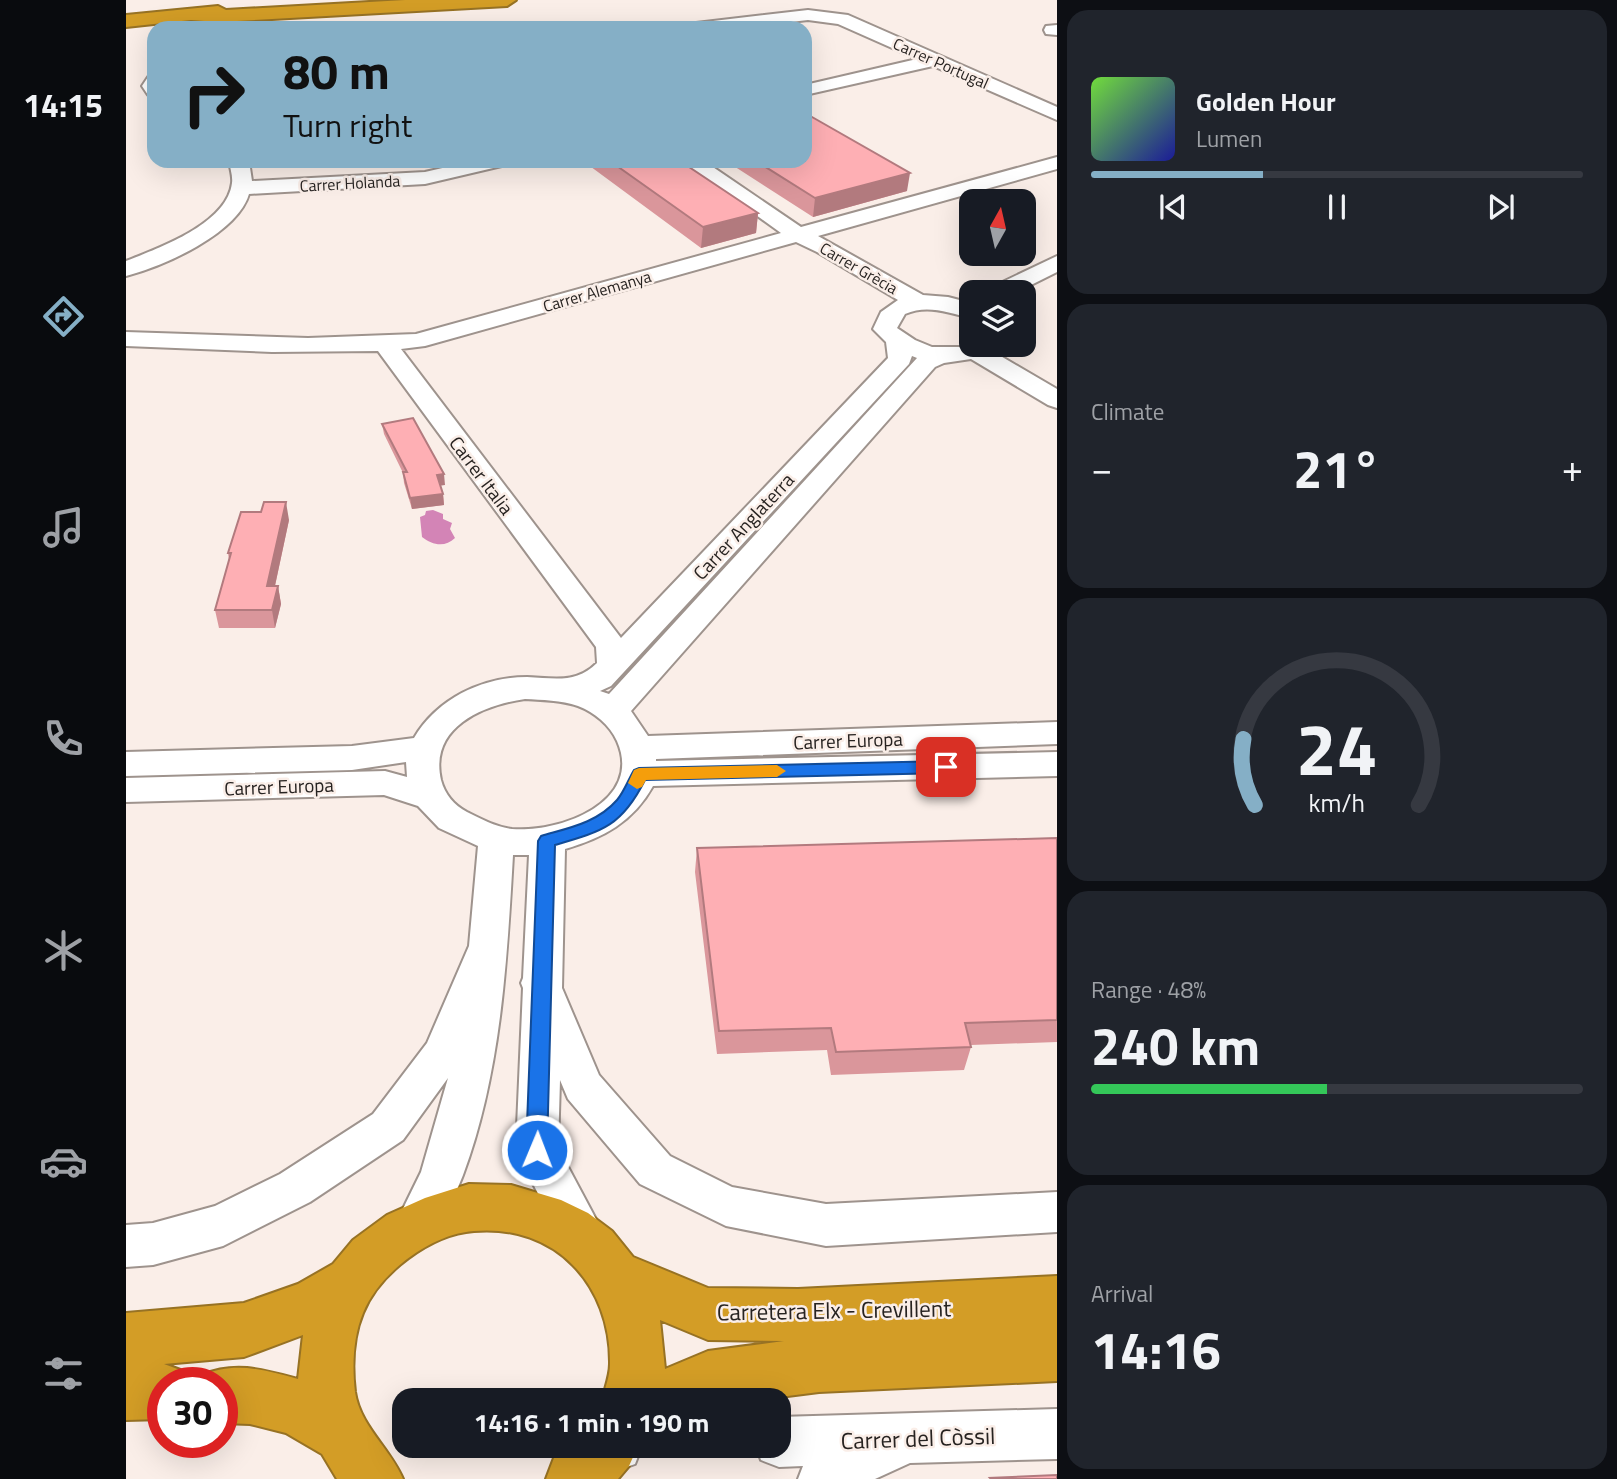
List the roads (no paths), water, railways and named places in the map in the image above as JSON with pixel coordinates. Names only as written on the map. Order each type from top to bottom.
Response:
[{"type":"highway","points":[[126,21],[248,8],[407,0]]},
{"type":"highway","points":[[193,15],[507,0]]},
{"type":"highway","name":"Carretera Elx - Crevillent","points":[[351,1282],[381,1247],[418,1223],[475,1207],[533,1212],[601,1257],[708,1314],[798,1315],[1057,1303]]},
{"type":"highway","points":[[601,1257],[635,1318],[638,1366],[632,1388]]},
{"type":"highway","points":[[126,1340],[244,1330],[313,1305],[351,1282]]},
{"type":"highway","points":[[351,1282],[333,1317],[325,1356],[327,1396],[351,1460]]},
{"type":"highway","points":[[687,1388],[708,1379],[819,1364],[1057,1354]]},
{"type":"highway","points":[[126,1392],[147,1391]]},
{"type":"highway","points":[[238,1396],[297,1407],[351,1460]]},
{"type":"street","points":[[328,10],[353,5],[417,0]]},
{"type":"street","points":[[424,0],[452,0]]},
{"type":"street","name":"Carrer Portugal","points":[[765,21],[824,15],[842,19],[1057,114]]},
{"type":"street","points":[[812,88],[935,60]]},
{"type":"street","name":"Carrer Alemanya","points":[[126,339],[225,344],[385,344],[417,341],[1057,163]]},
{"type":"street","points":[[126,269],[173,250],[213,227],[238,201],[245,176],[242,168]]},
{"type":"street","name":"Carrer Holanda","points":[[241,188],[425,178],[469,168]]},
{"type":"street","name":"Carrer Grècia","points":[[701,168],[798,234],[919,303]]},
{"type":"street","name":"Carrer Grècia","points":[[798,234],[806,247],[892,312]]},
{"type":"street","points":[[1024,280],[1057,263]]},
{"type":"street","points":[[1036,292],[1057,282]]},
{"type":"street","points":[[959,307],[919,303],[892,312],[887,317],[885,329],[897,343],[924,353],[941,355],[959,352]]},
{"type":"street","name":"Carrer Anglaterra","points":[[566,691],[600,679],[900,359],[897,343]]},
{"type":"street","name":"Carrer Italia","points":[[385,344],[611,646],[613,664]]},
{"type":"street","name":"Carrer Anglaterra","points":[[612,712],[926,362],[941,355]]},
{"type":"street","points":[[998,357],[1057,400]]},
{"type":"street","points":[[1005,357],[1057,382]]},
{"type":"street","name":"Carrer Italia","points":[[579,605],[612,624],[632,625],[662,612]]},
{"type":"street","points":[[525,688],[566,691],[598,702],[612,712],[621,719],[639,761],[626,802],[613,815],[590,829],[547,841],[496,839],[452,820],[430,797],[421,773],[424,748],[443,720],[460,707],[489,694],[525,688]]},
{"type":"street","name":"Carrer Europa","points":[[639,761],[1057,733]]},
{"type":"street","name":"Carrer Europa","points":[[126,764],[352,758],[424,748]]},
{"type":"street","name":"Carrer Europa","points":[[639,761],[1057,764]]},
{"type":"street","name":"Carrer Europa","points":[[126,790],[385,783],[430,797]]},
{"type":"street","points":[[418,1223],[445,1167],[466,1093],[490,941],[496,839]]},
{"type":"street","points":[[547,841],[540,983],[537,1150],[601,1257]]},
{"type":"street","points":[[126,1246],[153,1244],[223,1225],[295,1188],[388,1127],[443,1053],[490,941]]},
{"type":"street","points":[[540,983],[583,1086],[655,1170],[726,1206],[827,1225],[1057,1212]]},
{"type":"street","name":"Carrer del Còssil","points":[[791,1442],[1057,1434]]},
{"type":"street","points":[[823,1479],[908,1439]]}]
